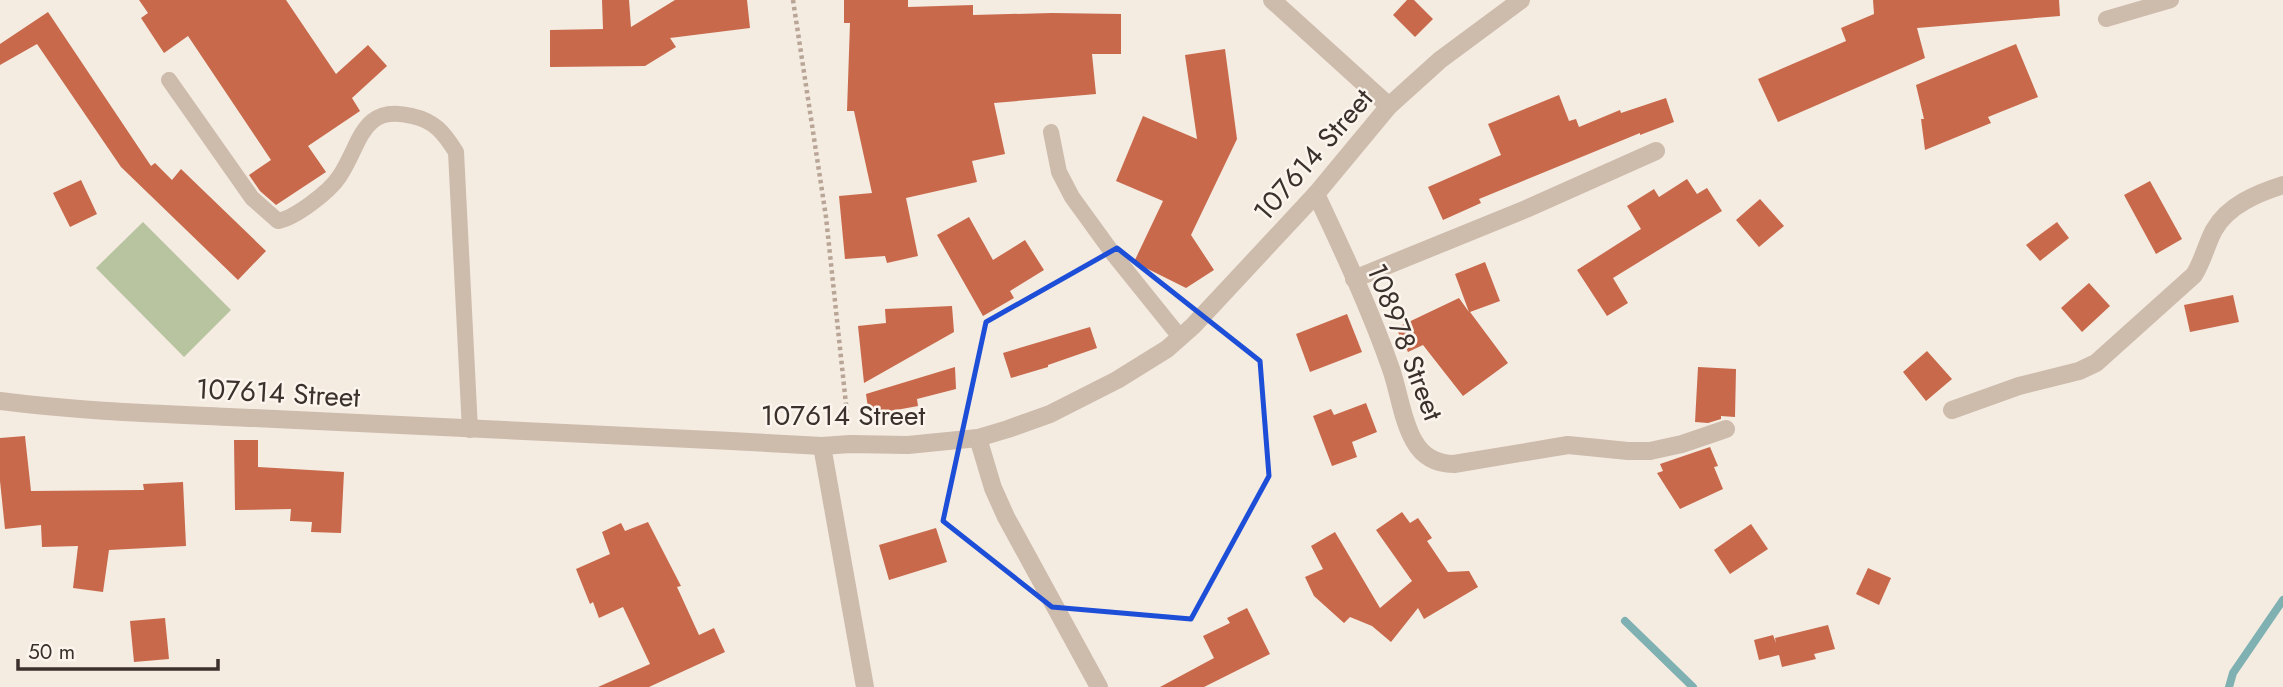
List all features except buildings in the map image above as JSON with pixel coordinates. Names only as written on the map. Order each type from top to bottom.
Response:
[{"type":"street","points":[[1272,0],[1389,106]]},
{"type":"street","name":"107614 Street","points":[[0,401],[193,415],[822,446],[908,445],[978,438],[1050,414],[1117,380],[1193,327],[1316,194],[1389,106],[1440,60],[1521,0]]},
{"type":"street","points":[[1354,279],[1526,209],[1656,151]]},
{"type":"street","points":[[1951,410],[2019,386],[2079,371],[2096,363],[2194,275],[2203,261],[2214,230],[2222,219],[2256,194],[2283,185]]},
{"type":"street","name":"108978 Street","points":[[1316,194],[1390,367],[1413,439],[1431,460],[1454,464],[1568,445],[1628,452],[1650,451],[1682,444],[1726,429]]},
{"type":"street","points":[[978,438],[993,488],[1006,517],[1099,687]]},
{"type":"street","points":[[822,446],[865,687]]},
{"type":"lane","points":[[2106,19],[2171,0]]},
{"type":"lane","points":[[169,79],[253,198],[278,221],[288,219],[328,189],[339,177],[366,126],[379,115],[408,115],[429,120],[439,127],[456,152],[470,430]]},
{"type":"lane","points":[[1051,132],[1059,172],[1072,197],[1114,255],[1180,337]]},
{"type":"path","points":[[793,0],[825,217],[850,444]]},
{"type":"highlighted area","points":[[1117,248],[1260,361],[1269,476],[1191,619],[1052,607],[943,521],[986,322]]},
{"type":"green space","points":[[143,222],[231,310],[184,357],[96,268]]},
{"type":"waterway","points":[[2229,687],[2233,673],[2283,600]]},
{"type":"waterway","points":[[1625,621],[1693,687]]}]
